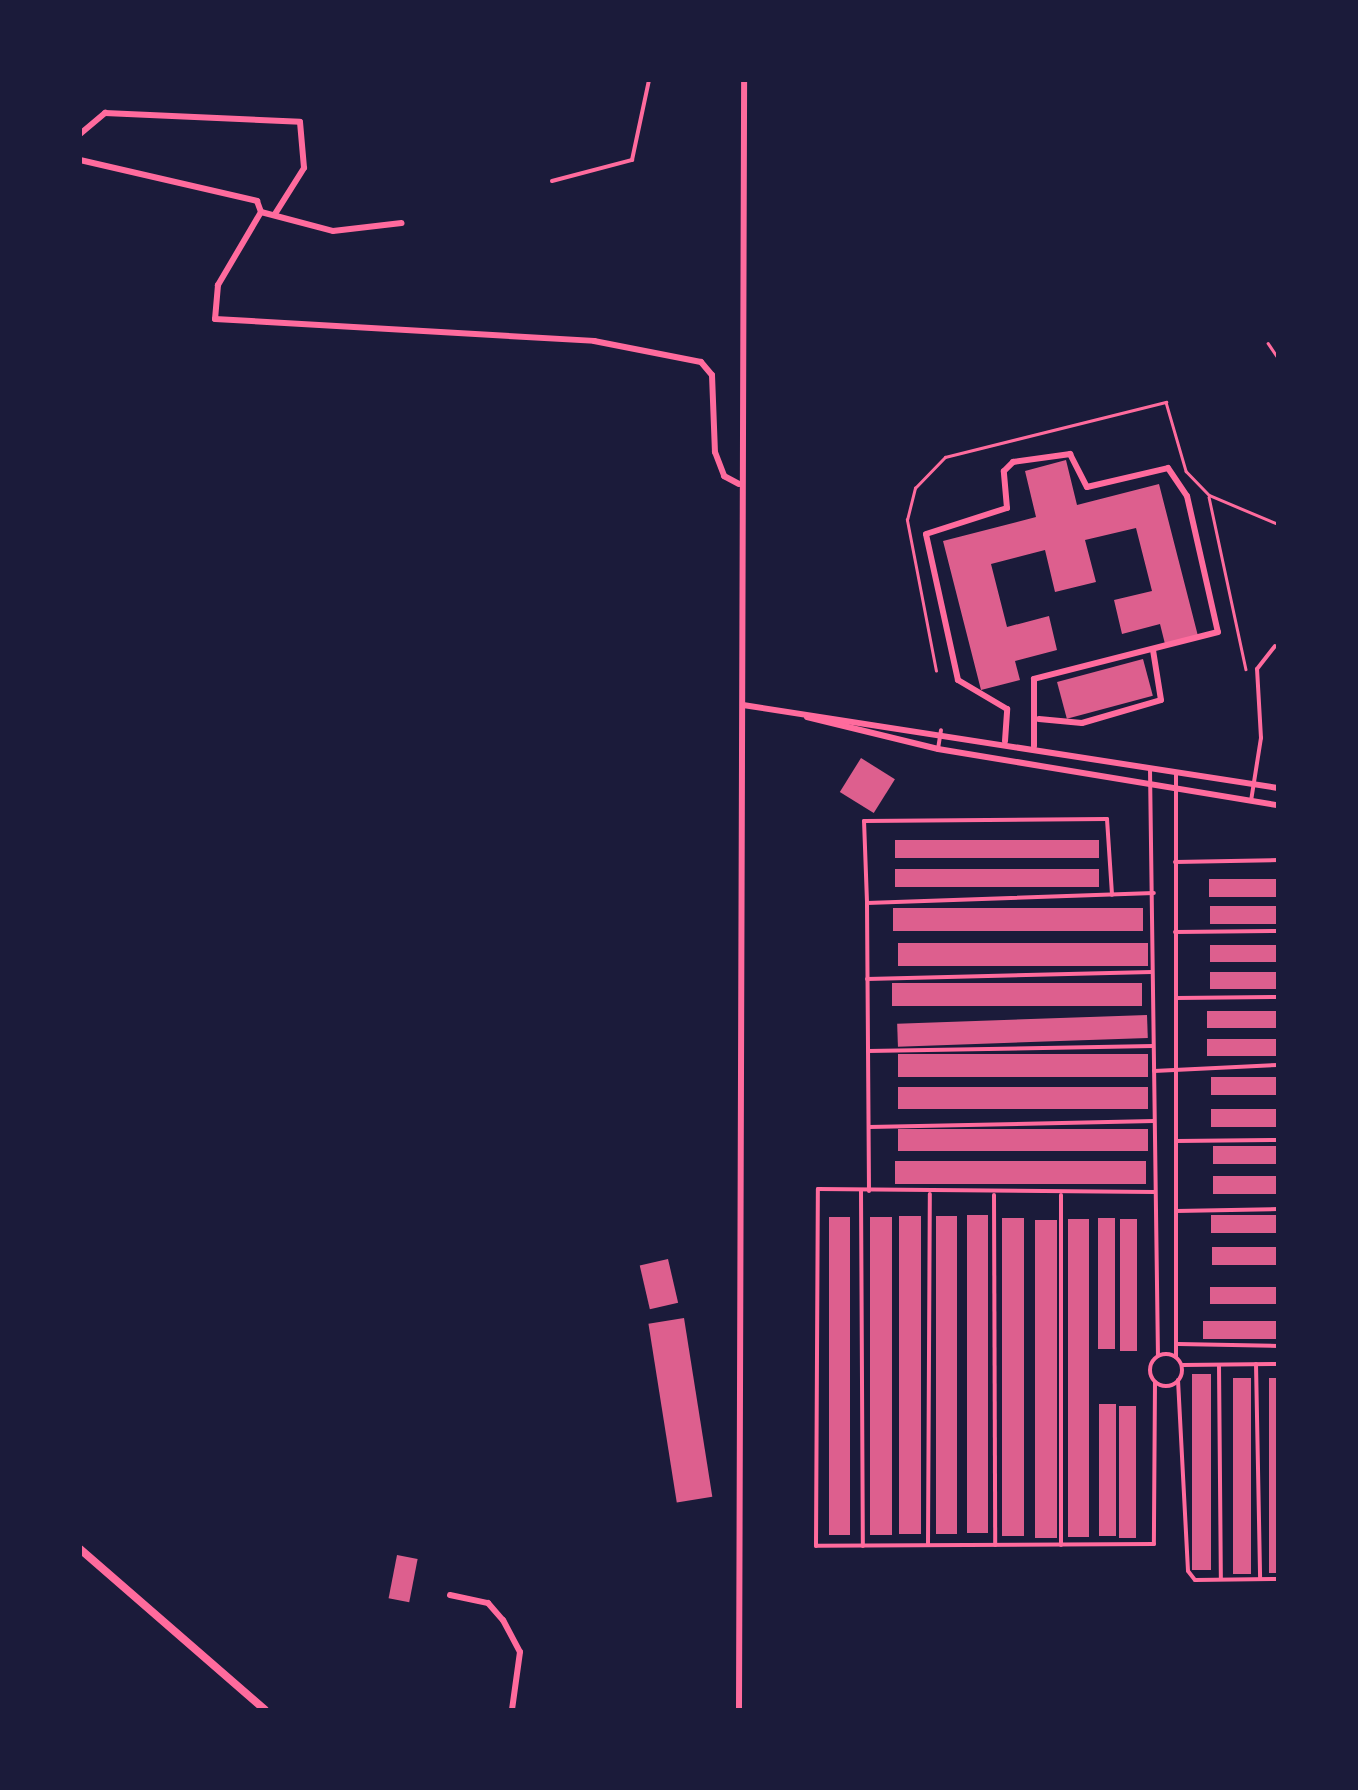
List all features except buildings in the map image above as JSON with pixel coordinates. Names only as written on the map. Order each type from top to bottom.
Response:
[{"type":"street","points":[[738,1710],[742,705],[739,484],[744,80]]},
{"type":"street","points":[[80,134],[105,113],[300,122],[304,168],[275,214]]},
{"type":"street","points":[[80,160],[244,194],[261,212],[333,232],[402,223]]},
{"type":"street","points":[[261,212],[218,285],[214,319],[594,342],[700,362],[712,375],[715,452],[724,476],[739,484]]},
{"type":"street","points":[[1006,740],[1007,709],[958,680],[924,547],[938,524],[1006,508],[1004,471],[1013,462],[1070,454],[1088,487],[1168,468],[1179,475],[1218,632],[1034,679],[1038,720],[1034,746]]},
{"type":"street","points":[[1038,720],[1082,723],[1161,700],[1153,650]]},
{"type":"street","points":[[742,705],[1006,740],[1278,788]]},
{"type":"street","points":[[806,716],[818,726],[938,749],[1278,805]]},
{"type":"street","points":[[80,1549],[264,1710]]},
{"type":"street","points":[[450,1595],[488,1603],[504,1620],[520,1652],[512,1710]]},
{"type":"lane","points":[[552,180],[632,160],[649,80]]},
{"type":"lane","points":[[1251,801],[1256,669],[1275,646]]},
{"type":"lane","points":[[938,749],[941,730]]},
{"type":"lane","points":[[1150,766],[1154,893],[1158,1355],[1154,1544],[816,1546],[818,1190],[994,1196],[1156,1192]]},
{"type":"lane","points":[[1176,770],[1176,1357],[1183,1366]]},
{"type":"lane","points":[[868,1191],[864,821],[1107,820],[1112,895]]},
{"type":"lane","points":[[1175,862],[1278,860]]},
{"type":"lane","points":[[867,903],[1154,893]]},
{"type":"lane","points":[[1176,932],[1278,930]]},
{"type":"lane","points":[[867,979],[1152,972]]},
{"type":"lane","points":[[1176,998],[1278,997]]},
{"type":"lane","points":[[868,1052],[1154,1046]]},
{"type":"lane","points":[[1154,1070],[1278,1066]]},
{"type":"lane","points":[[869,1127],[1154,1121]]},
{"type":"lane","points":[[1176,1140],[1278,1140]]},
{"type":"lane","points":[[861,1191],[863,1546]]},
{"type":"lane","points":[[928,1545],[930,1194]]},
{"type":"lane","points":[[1061,1195],[1061,1544]]},
{"type":"lane","points":[[994,1196],[995,1546]]},
{"type":"lane","points":[[1176,1211],[1278,1209]]},
{"type":"lane","points":[[1176,1344],[1278,1346]]},
{"type":"lane","points":[[1158,1355],[1176,1357]]},
{"type":"lane","points":[[1256,1364],[1260,1579]]},
{"type":"lane","points":[[1183,1366],[1278,1364]]},
{"type":"lane","points":[[1218,1365],[1221,1580]]},
{"type":"lane","points":[[1183,1366],[1178,1380],[1188,1571],[1221,1580],[1278,1578]]},
{"type":"lane","points":[[1155,1382],[1178,1380]]},
{"type":"path","points":[[1268,343],[1278,358]]},
{"type":"path","points":[[936,671],[906,520],[921,478],[945,457],[1166,402],[1186,472],[1209,495],[1278,524]]},
{"type":"path","points":[[1209,495],[1245,669],[1256,669]]}]
